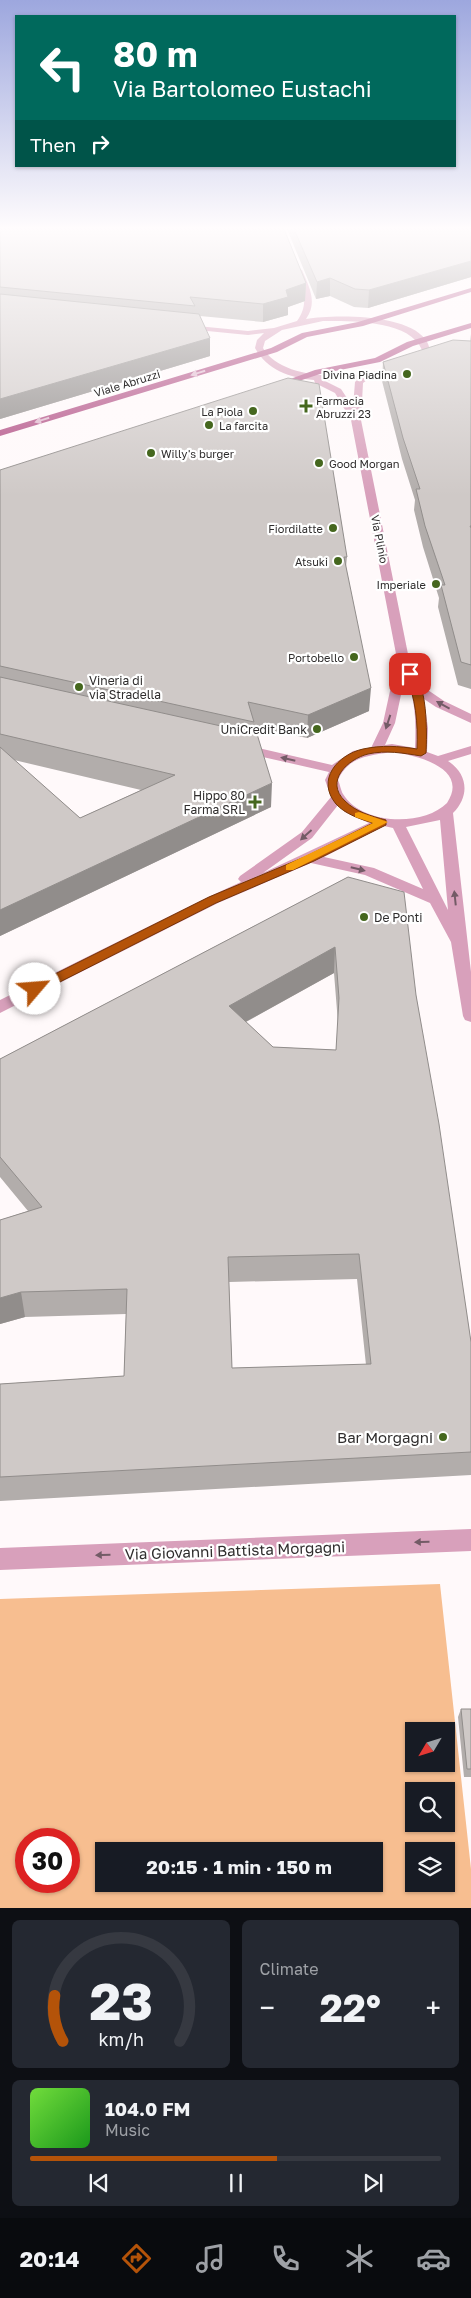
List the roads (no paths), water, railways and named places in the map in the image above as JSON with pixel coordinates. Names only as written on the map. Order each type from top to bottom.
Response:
[{"type":"main road","name":"Viale Abruzzi","points":[[0,433],[261,354],[305,335],[380,318]]},
{"type":"main road","points":[[262,390],[305,376],[377,360],[422,340],[471,325]]},
{"type":"street","points":[[300,322],[303,318]]},
{"type":"street","name":"Viale Abruzzi","points":[[181,326],[248,333],[275,330],[300,322],[323,319],[352,319],[401,328],[422,340]]},
{"type":"street","points":[[275,330],[262,340],[261,354],[277,367],[305,376],[328,379],[368,375],[436,353]]},
{"type":"street","points":[[419,357],[426,348],[422,340]]},
{"type":"street","name":"Via Plinio","points":[[368,375],[359,382],[356,420],[403,659],[417,688],[422,728],[421,753]]},
{"type":"street","name":"Via Plinio","points":[[305,376],[338,391],[356,420]]},
{"type":"street","name":"Via Plinio","points":[[377,749],[389,723],[403,659]]},
{"type":"street","points":[[417,688],[440,704],[471,719]]},
{"type":"street","points":[[228,745],[336,770]]},
{"type":"street","points":[[377,749],[399,749],[421,753],[438,760],[448,767],[465,788],[446,812],[423,822],[398,824],[382,822],[360,816],[347,808],[337,798],[332,783],[336,770],[353,756],[377,749]]},
{"type":"street","points":[[438,760],[471,750]]},
{"type":"street","points":[[212,900],[307,836],[337,798]]},
{"type":"street","points":[[446,812],[459,946],[471,1016]]},
{"type":"street","points":[[0,1007],[212,900],[310,858],[382,822]]},
{"type":"street","points":[[398,824],[459,946]]},
{"type":"street","points":[[310,858],[369,871],[438,901]]},
{"type":"street","name":"Via Giovanni Battista Morgagni","points":[[0,1560],[471,1540]]},
{"type":"place","name":"Divina Piadina","points":[[407,374]]},
{"type":"place","name":"Farmacia Abruzzi 23","points":[[306,406]]},
{"type":"place","name":"La Piola","points":[[253,411]]},
{"type":"place","name":"La farcita","points":[[209,425]]},
{"type":"place","name":"Willy's burger","points":[[151,453]]},
{"type":"place","name":"Good Morgan","points":[[319,463]]},
{"type":"place","name":"Fiordilatte","points":[[333,528]]},
{"type":"place","name":"Atsuki","points":[[338,561]]},
{"type":"place","name":"Imperiale","points":[[436,584]]},
{"type":"place","name":"Portobello","points":[[354,657]]},
{"type":"place","name":"Vineria di via Stradella","points":[[79,687]]},
{"type":"place","name":"UniCredit Bank","points":[[317,729]]},
{"type":"place","name":"Hippo 80 Farma SRL","points":[[255,802]]},
{"type":"place","name":"De Ponti","points":[[364,917]]},
{"type":"place","name":"Bar Morgagni","points":[[443,1437]]}]
